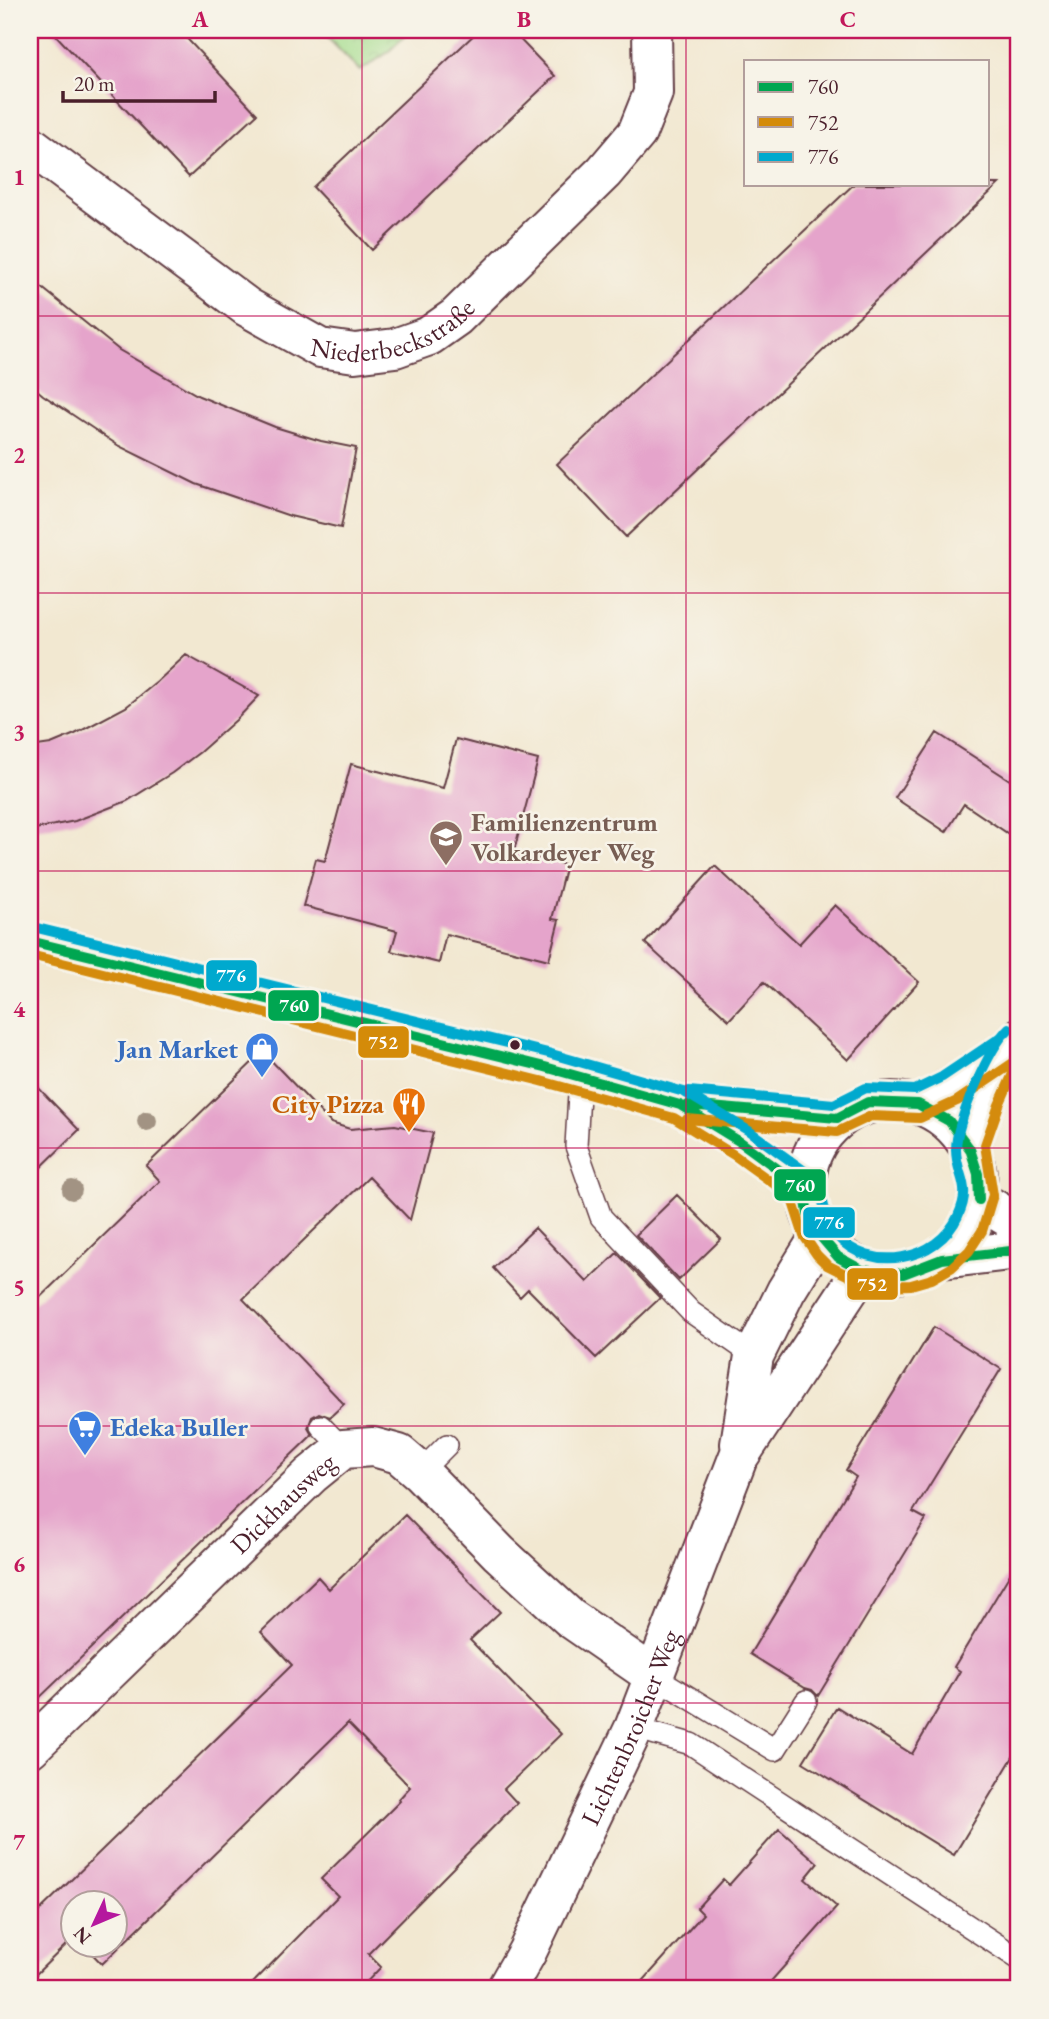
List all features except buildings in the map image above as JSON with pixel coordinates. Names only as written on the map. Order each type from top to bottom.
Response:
[{"type":"street","name":"Niederbeckstraße","points":[[30,145],[247,307],[320,348],[355,353],[395,348],[429,336],[456,317],[604,172],[638,133],[653,93],[652,30]]},
{"type":"street","points":[[30,941],[580,1077],[680,1105],[837,1118]]},
{"type":"street","points":[[918,1104],[949,1089],[1014,1043]]},
{"type":"street","points":[[970,1149],[983,1106],[1014,1043]]},
{"type":"street","points":[[942,1259],[966,1234],[979,1200],[978,1174],[970,1149],[949,1121],[918,1104],[869,1102],[837,1118],[812,1149],[804,1188],[808,1214],[820,1236],[838,1257],[862,1270],[903,1274],[942,1259],[1019,1250]]},
{"type":"street","points":[[680,1105],[742,1143],[804,1188]]},
{"type":"street","points":[[979,1200],[1019,1224]]},
{"type":"street","name":"Lichtenbroicher Weg","points":[[738,1458],[754,1356],[786,1291],[820,1236]]},
{"type":"street","name":"Lichtenbroicher Weg","points":[[506,1989],[527,1952],[634,1728],[738,1458],[862,1270]]},
{"type":"street","name":"Dickhausweg","points":[[30,1748],[311,1475],[332,1438],[399,1454],[499,1553],[570,1618],[653,1676]]},
{"type":"lane","points":[[580,1077],[576,1146],[601,1217],[691,1312],[754,1356]]},
{"type":"lane","points":[[420,1472],[447,1445]]},
{"type":"lane","points":[[653,1676],[775,1750],[806,1701]]},
{"type":"lane","points":[[634,1728],[691,1744],[1019,1959]]},
{"type":"green space","points":[[320,30],[411,30],[387,53],[360,71]]},
{"type":"transit line","name":"776","points":[[33,927],[548,1053],[684,1092],[749,1131],[813,1177],[837,1236],[851,1248],[867,1255],[885,1258],[920,1252],[948,1231],[958,1216],[964,1188],[957,1159],[957,1137],[984,1067],[1009,1028]]},
{"type":"transit line","name":"760","points":[[30,941],[545,1067],[680,1105],[742,1143],[804,1188],[808,1214],[820,1236],[838,1257],[862,1270],[903,1274],[942,1259],[1019,1250]]},
{"type":"transit line","name":"752","points":[[30,955],[541,1081],[674,1118],[734,1155],[791,1196],[804,1236],[827,1265],[861,1282],[886,1286],[911,1285],[932,1279],[951,1268],[969,1251],[982,1231],[993,1195],[985,1145],[1019,1060]]},
{"type":"transit line","name":"776","points":[[689,1091],[834,1104],[866,1088],[915,1090],[942,1077],[1009,1029]]},
{"type":"transit line","name":"752","points":[[687,1119],[837,1132],[871,1116],[920,1118],[957,1101],[1019,1059]]},
{"type":"transit line","name":"760","points":[[688,1105],[837,1118],[868,1102],[918,1104],[949,1121],[970,1149],[978,1174],[979,1200]]},
{"type":"place","name":"Familienzentrum Volkardeyer Weg","points":[[446,867]]},
{"type":"place","name":"Jan Market","points":[[262,1079]]},
{"type":"place","name":"City Pizza","points":[[409,1134]]},
{"type":"place","name":"Edeka Buller","points":[[85,1457]]}]
